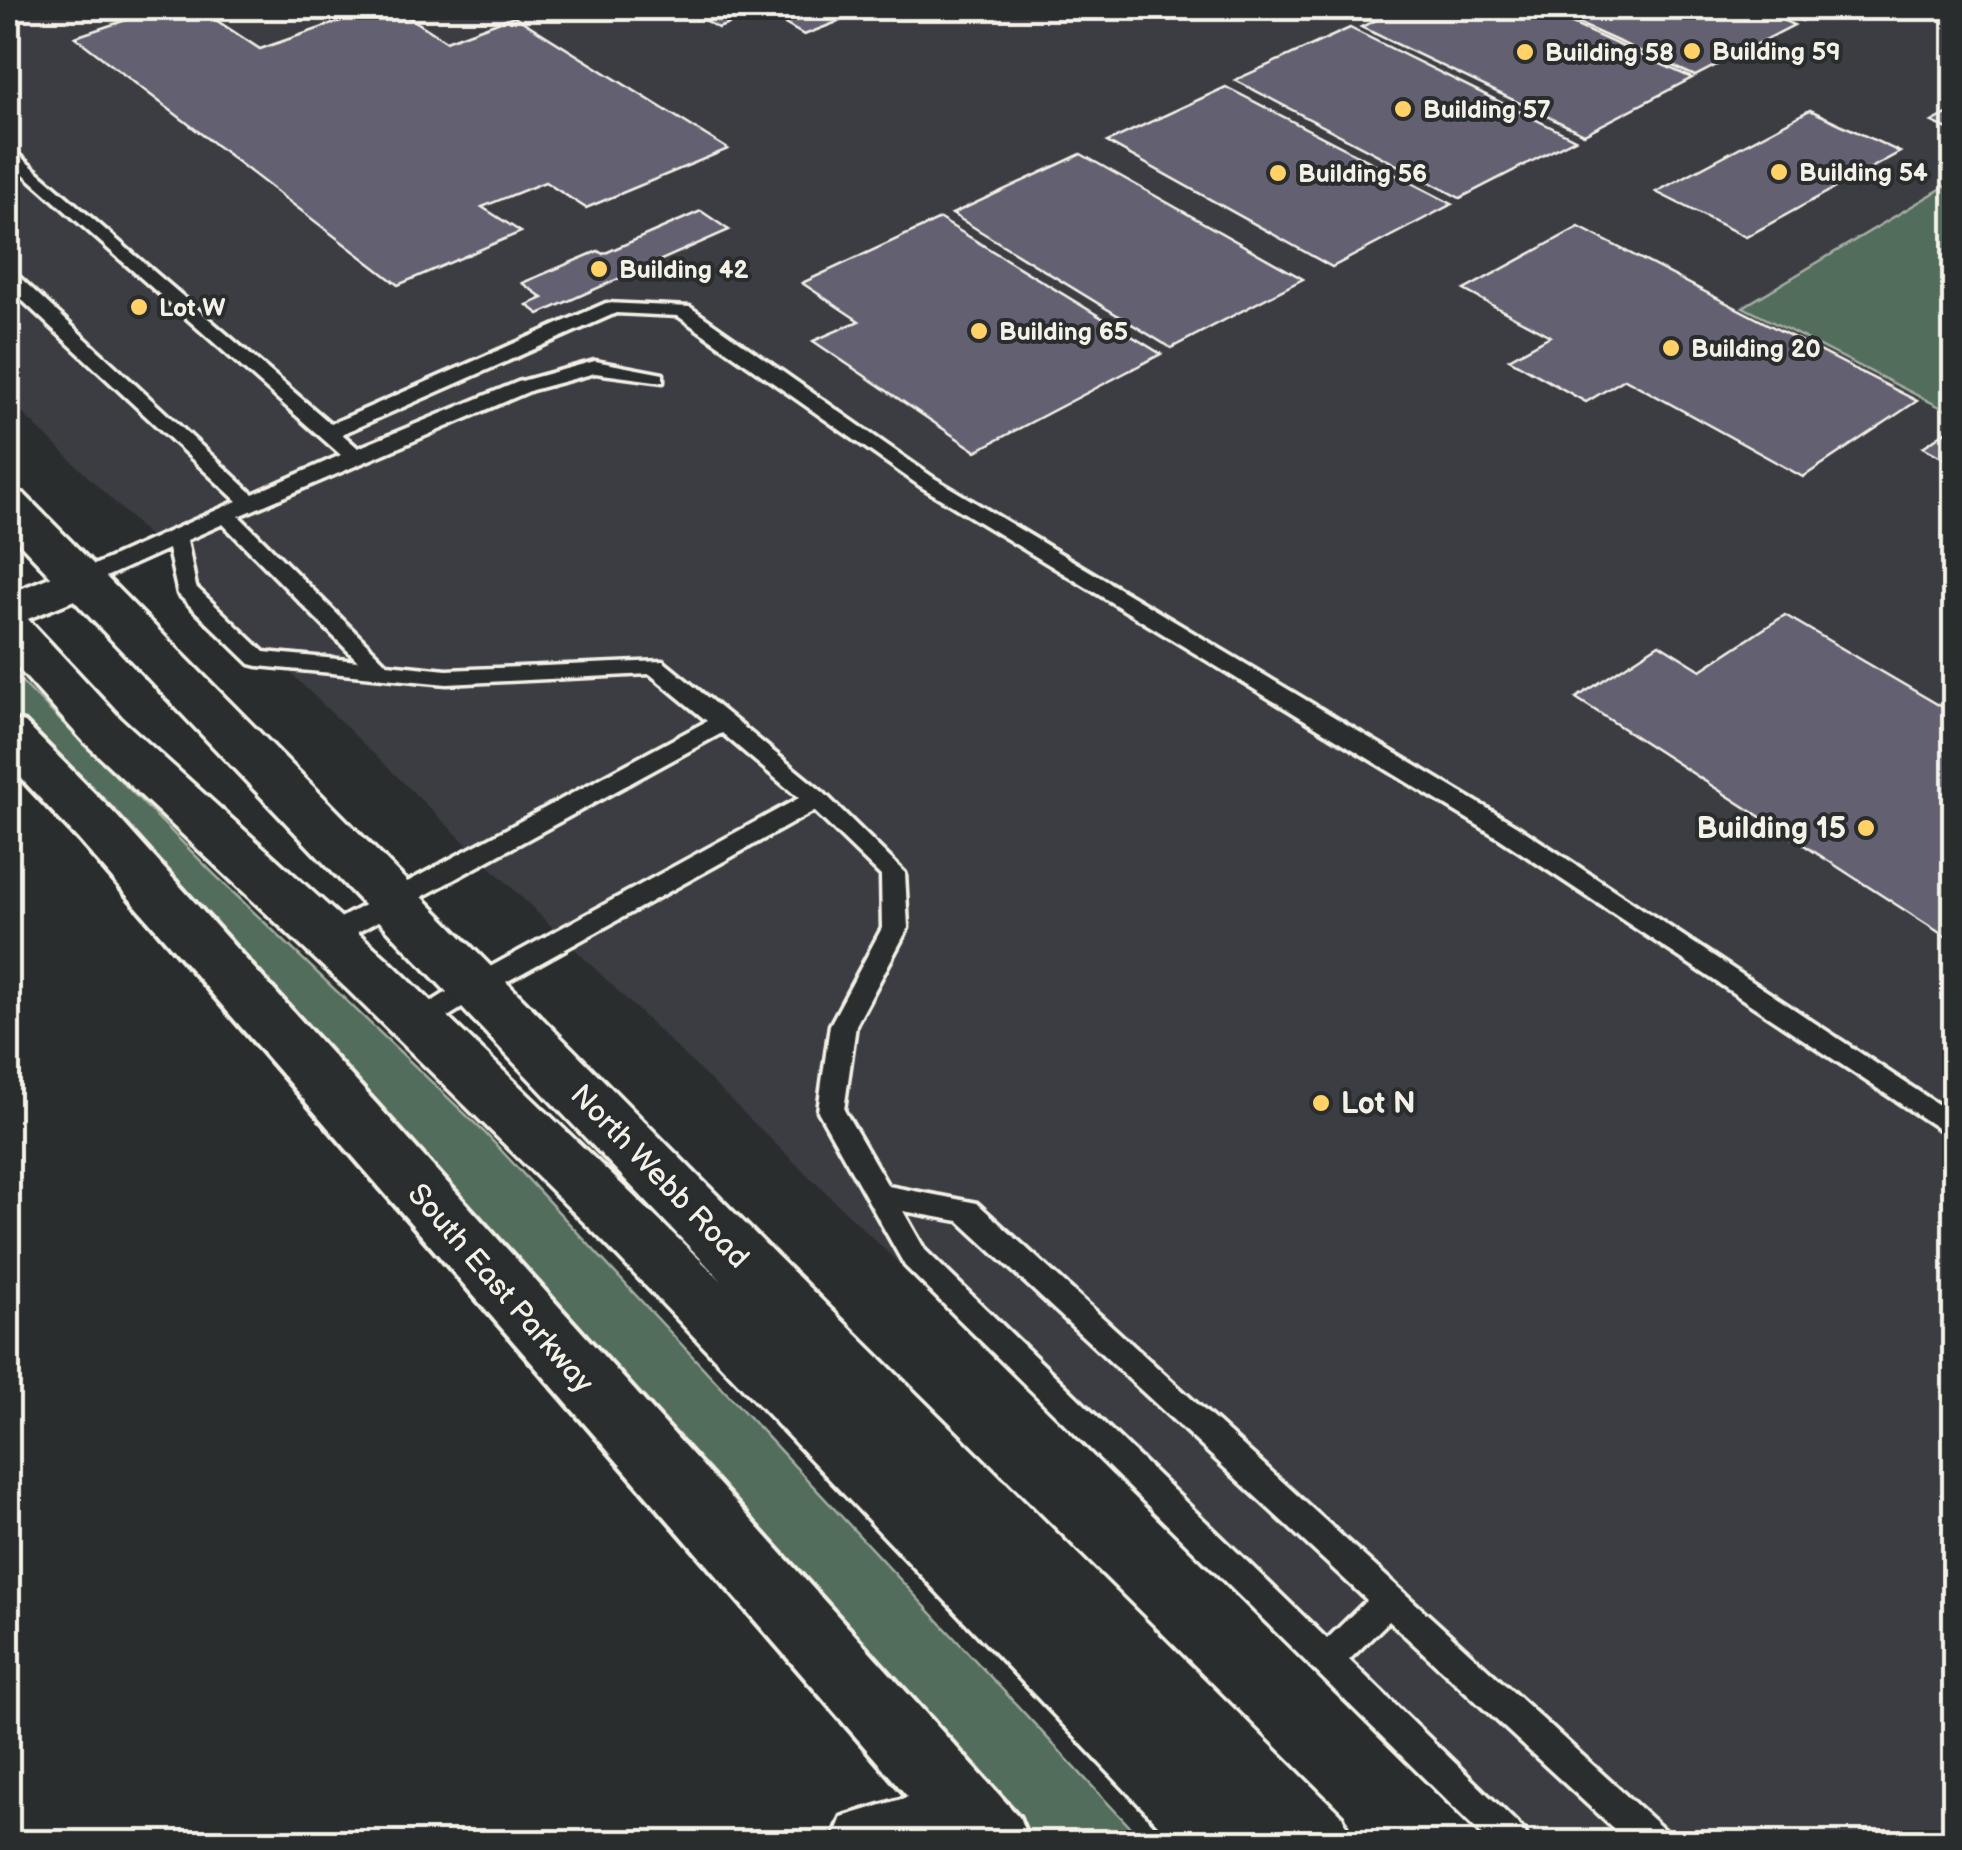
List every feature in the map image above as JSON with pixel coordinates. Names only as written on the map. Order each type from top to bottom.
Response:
[{"type":"main road","name":"North Webb Road","points":[[8,504],[1316,1842]]},
{"type":"main road","points":[[8,612],[82,579]]},
{"type":"main road","name":"North Webb Road","points":[[8,627],[102,730],[327,936],[626,1224],[1145,1756],[1224,1842]]},
{"type":"street","name":"South East Parkway","points":[[8,735],[97,827],[982,1830]]},
{"type":"street","points":[[867,1842],[982,1830]]},
{"type":"lane","points":[[8,151],[355,456]]},
{"type":"lane","points":[[8,277],[252,503]]},
{"type":"lane","points":[[329,432],[613,306],[682,311],[927,482],[1508,832],[1954,1128]]},
{"type":"lane","points":[[82,579],[355,456],[513,390],[595,367],[656,378]]},
{"type":"lane","points":[[226,514],[378,668]]},
{"type":"lane","points":[[176,536],[186,589],[258,660],[448,677],[655,666],[816,800],[893,873],[895,928],[843,1025],[831,1111],[915,1258],[1512,1842]]},
{"type":"lane","points":[[327,936],[724,722]]},
{"type":"lane","points":[[418,1023],[477,986],[816,800]]},
{"type":"lane","points":[[880,1196],[967,1211],[1652,1842]]},
{"type":"lane","points":[[1326,1661],[1389,1600]]},
{"type":"shaded area","points":[[8,8],[1954,8],[1954,1842],[1495,1842],[8,399]]},
{"type":"green space","points":[[1954,181],[1954,414],[1743,307]]},
{"type":"green space","points":[[8,668],[214,874],[485,1133],[1144,1842],[1023,1842],[8,721]]},
{"type":"building","points":[[162,8],[252,8],[216,20],[260,49],[378,8],[395,8],[446,41],[514,16],[728,149],[586,208],[545,182],[482,207],[521,232],[398,285],[75,37]]},
{"type":"building","points":[[684,8],[771,8],[718,28]]},
{"type":"building","points":[[809,8],[873,8],[804,35],[778,20]]},
{"type":"building","name":"Building 58","points":[[1402,8],[1537,8],[1692,78],[1584,134],[1361,27]]},
{"type":"building","name":"Building 59","points":[[1544,8],[1754,8],[1794,25],[1695,76]]},
{"type":"building","points":[[1770,8],[1828,8],[1802,21]]},
{"type":"building","name":"Building 57","points":[[1350,28],[1575,139],[1460,198],[1235,80]]},
{"type":"building","name":"Building 56","points":[[1226,87],[1452,204],[1332,267],[1107,142]]},
{"type":"building","name":"Building 54","points":[[1810,110],[1900,152],[1746,237],[1656,192]]},
{"type":"building","points":[[1954,110],[1954,132],[1932,122]]},
{"type":"building","name":"Building 65","points":[[1081,154],[1303,279],[1171,348],[952,214]]},
{"type":"building","name":"Building 42","points":[[701,211],[729,230],[539,314],[527,305],[543,298],[522,283],[598,251],[603,254]]},
{"type":"building","name":"Building 65","points":[[940,219],[1161,354],[976,451],[813,341],[859,321],[802,283]]},
{"type":"building","name":"Building 20","points":[[1579,227],[1917,401],[1803,477],[1625,379],[1586,402],[1509,359],[1550,336],[1464,290]]},
{"type":"building","points":[[1954,426],[1954,464],[1923,447]]},
{"type":"building","name":"Building 15","points":[[1785,615],[1954,714],[1954,942],[1576,698],[1659,644],[1701,670]]},
{"type":"place","name":"Building 59","points":[[1692,51]]},
{"type":"place","name":"Building 58","points":[[1525,52]]},
{"type":"place","name":"Building 57","points":[[1403,109]]},
{"type":"place","name":"Building 54","points":[[1779,172]]},
{"type":"place","name":"Building 56","points":[[1278,173]]},
{"type":"place","name":"Building 42","points":[[599,269]]},
{"type":"place","name":"Lot W","points":[[139,307]]},
{"type":"place","name":"Building 65","points":[[979,331]]},
{"type":"place","name":"Building 20","points":[[1671,348]]},
{"type":"place","name":"Building 15","points":[[1866,828]]},
{"type":"place","name":"Lot N","points":[[1321,1103]]}]
